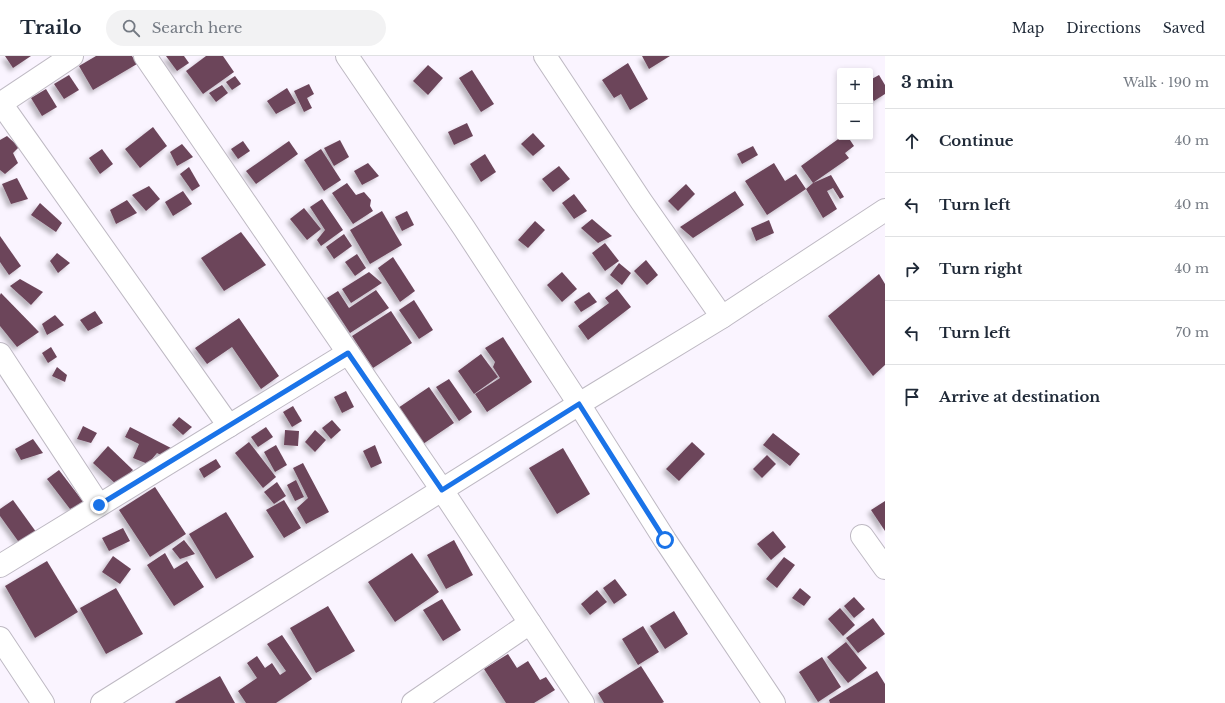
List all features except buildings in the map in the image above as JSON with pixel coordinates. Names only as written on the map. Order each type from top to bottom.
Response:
[{"type":"street","points":[[72,56],[0,103],[229,426]]},
{"type":"street","points":[[145,56],[442,490],[583,703]]},
{"type":"street","points":[[347,56],[464,228],[579,404],[665,540],[774,703]]},
{"type":"street","points":[[545,56],[641,201],[722,317]]},
{"type":"street","points":[[102,703],[579,404],[722,317],[885,210]]},
{"type":"street","points":[[0,566],[348,353]]},
{"type":"street","points":[[0,354],[99,505]]},
{"type":"street","points":[[862,536],[885,568]]},
{"type":"street","points":[[413,703],[530,623]]},
{"type":"street","points":[[0,638],[43,703]]},
{"type":"route","points":[[99,505],[348,353],[442,490],[579,404],[665,540]]}]
